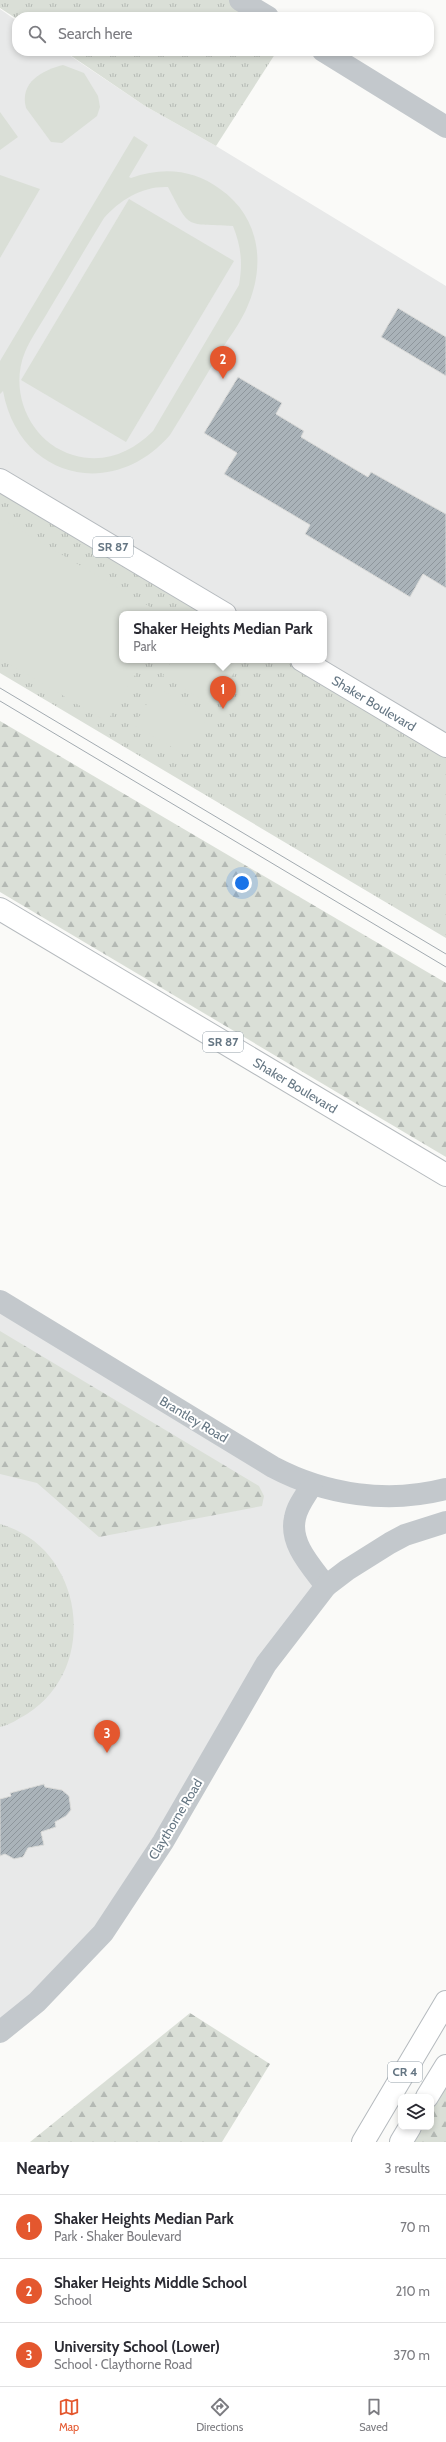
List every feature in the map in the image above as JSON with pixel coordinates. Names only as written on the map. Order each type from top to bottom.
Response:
[{"type":"main road","name":"SR 87","points":[[0,480],[220,611]]},
{"type":"main road","name":"Shaker Boulevard","points":[[307,663],[446,746]]},
{"type":"main road","name":"Shaker Boulevard","points":[[0,909],[446,1175]]},
{"type":"main road","name":"CR 4","points":[[363,2142],[446,2002]]},
{"type":"main road","name":"CR 4","points":[[429,2094],[446,2066]]},
{"type":"main road","points":[[401,2142],[408,2130]]},
{"type":"street","points":[[240,0],[260,12]]},
{"type":"street","points":[[331,56],[446,127]]},
{"type":"street","name":"Brantley Road","points":[[0,1301],[273,1467],[312,1485],[363,1494],[403,1496],[446,1490]]},
{"type":"street","points":[[312,1485],[295,1517],[294,1534],[301,1551],[326,1586]]},
{"type":"street","name":"Claythorne Road","points":[[0,2032],[37,2002],[102,1933],[163,1842],[266,1664],[326,1586],[347,1570],[405,1535],[446,1522]]},
{"type":"shaded area","points":[[0,9],[12,17],[12,56],[70,56],[145,106],[216,146],[446,286],[446,737],[321,663],[327,663],[327,611],[234,611],[0,472]]},
{"type":"shaded area","points":[[0,1301],[300,1480],[295,1517],[326,1586],[103,1933],[0,2032]]},
{"type":"green space","points":[[0,0],[240,0],[260,12],[12,12],[12,16],[0,8]]},
{"type":"green space","points":[[71,56],[274,56],[216,146],[145,106]]},
{"type":"green space","points":[[63,65],[84,73],[98,96],[100,107],[97,116],[62,143],[51,142],[26,108],[25,99],[29,84],[34,79],[48,70]]},
{"type":"green space","points":[[0,112],[18,137],[0,150]]},
{"type":"green space","points":[[134,136],[148,145],[129,177],[131,178],[143,174],[166,171],[199,177],[210,182],[233,200],[251,226],[255,241],[257,273],[254,289],[245,312],[170,435],[147,456],[122,468],[96,473],[71,471],[48,461],[28,444],[12,421],[3,391],[0,394],[0,361]],"holes":[[[168,187],[181,211],[191,222],[206,225],[233,226],[238,241],[240,255],[241,269],[239,285],[153,431],[136,445],[116,455],[95,458],[73,455],[58,449],[45,440],[35,428],[27,414],[19,384],[20,368],[25,352],[33,336],[104,218],[110,211],[132,195],[149,189]]]},
{"type":"green space","points":[[0,175],[40,189],[0,258]]},
{"type":"green space","points":[[129,199],[234,261],[126,442],[21,380]]},
{"type":"green space","points":[[0,480],[220,611],[119,611],[119,663],[307,663],[446,746],[446,938],[0,673]]},
{"type":"green space","points":[[0,518],[157,611],[119,611],[119,663],[142,663],[107,722],[0,658]]},
{"type":"green space","points":[[170,663],[226,663],[236,669],[214,707],[163,676]]},
{"type":"green space","points":[[157,687],[207,718],[185,755],[134,725]]},
{"type":"green space","points":[[0,721],[446,983],[446,1157],[0,892]]},
{"type":"green space","points":[[0,1331],[259,1486],[264,1496],[262,1506],[99,1537],[37,1483],[0,1474]]},
{"type":"green space","points":[[0,1524],[28,1537],[50,1557],[65,1582],[73,1610],[73,1640],[66,1668],[51,1694],[27,1714],[0,1727]]},
{"type":"green space","points":[[190,2013],[270,2064],[222,2142],[30,2142]]},
{"type":"green space","points":[[446,2066],[446,2142],[401,2142],[408,2130],[434,2130],[434,2094],[432,2094]]},
{"type":"building","points":[[398,308],[446,337],[446,376],[381,337]]},
{"type":"building","points":[[238,377],[282,403],[276,414],[304,431],[301,437],[368,477],[371,472],[446,514],[446,588],[423,574],[410,597],[305,534],[310,525],[224,474],[237,453],[204,433]]},
{"type":"building","points":[[44,1784],[45,1787],[62,1790],[69,1796],[71,1810],[66,1816],[55,1822],[56,1827],[41,1832],[44,1845],[28,1848],[23,1857],[14,1859],[5,1854],[0,1856],[0,1799],[11,1796],[10,1793]]},
{"type":"tram line","points":[[0,688],[446,954]]},
{"type":"tram line","points":[[0,701],[446,967]]},
{"type":"place","name":"Shaker Heights Middle School","points":[[223,379]]},
{"type":"place","name":"Shaker Heights Median Park","points":[[223,709]]},
{"type":"place","name":"University School (Lower)","points":[[107,1753]]}]
